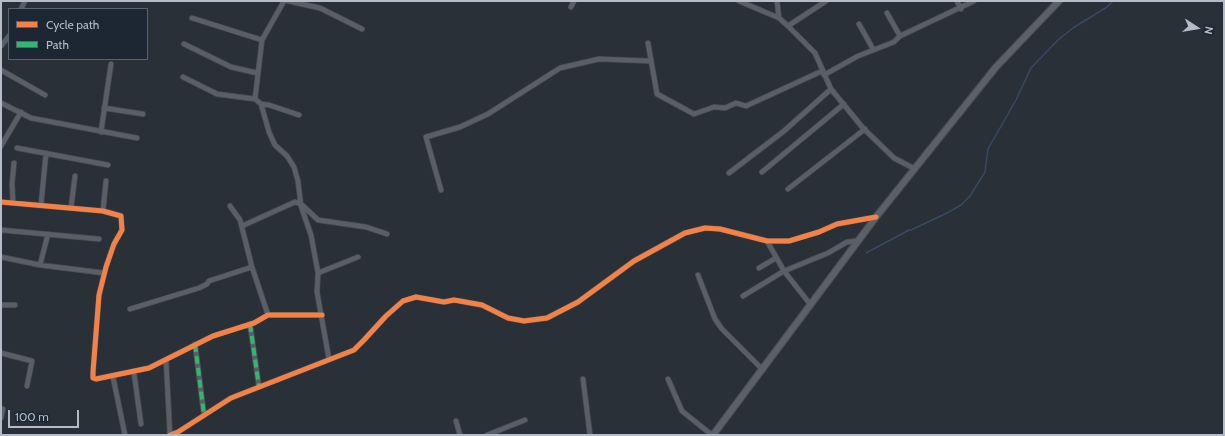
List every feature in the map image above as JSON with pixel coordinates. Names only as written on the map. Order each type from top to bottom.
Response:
[{"type":"main road","points":[[713,435],[876,217],[996,67],[1059,1]]},
{"type":"street","points":[[255,99],[262,40],[284,1]]},
{"type":"street","points":[[288,1],[320,8],[362,29]]},
{"type":"street","points":[[571,7],[574,1]]},
{"type":"street","points":[[739,1],[778,18],[788,26],[815,53],[823,73],[832,88],[865,129],[894,158],[915,169]]},
{"type":"street","points":[[777,1],[778,18]]},
{"type":"street","points":[[788,26],[826,1]]},
{"type":"street","points":[[957,1],[961,9]]},
{"type":"street","points":[[648,43],[657,94],[694,114],[714,107],[725,108],[736,103],[746,106],[823,73],[873,49],[894,42],[900,36],[961,9],[974,1]]},
{"type":"street","points":[[887,13],[900,36]]},
{"type":"street","points":[[192,18],[262,40]]},
{"type":"street","points":[[859,24],[873,49]]},
{"type":"street","points":[[1,46],[8,37]]},
{"type":"street","points":[[184,44],[231,67],[257,73]]},
{"type":"street","points":[[441,190],[426,137],[460,127],[488,114],[560,68],[599,59],[651,61]]},
{"type":"street","points":[[101,132],[111,64]]},
{"type":"street","points":[[1,70],[45,95]]},
{"type":"street","points":[[183,77],[217,94],[255,99],[261,104],[299,115]]},
{"type":"street","points":[[729,173],[784,131],[832,88]]},
{"type":"street","points":[[1,102],[31,118],[137,138]]},
{"type":"street","points":[[261,104],[268,132],[275,145],[287,156],[294,167],[301,204],[311,235],[318,273],[317,292],[329,359]]},
{"type":"street","points":[[762,172],[844,104]]},
{"type":"street","points":[[104,108],[143,114]]},
{"type":"street","points":[[1,146],[21,112]]},
{"type":"street","points":[[788,189],[865,129]]},
{"type":"street","points":[[17,148],[108,165]]},
{"type":"street","points":[[41,205],[46,153]]},
{"type":"street","points":[[14,163],[12,184],[14,203]]},
{"type":"street","points":[[71,208],[75,176]]},
{"type":"street","points":[[103,211],[106,181]]},
{"type":"street","points":[[1,202],[103,211],[121,216],[123,220],[122,230],[114,244],[104,273],[99,295],[93,378],[100,380],[134,373],[149,368],[195,344],[213,336],[250,324],[268,315],[322,315]]},
{"type":"street","points":[[242,226],[295,202],[301,204],[318,220],[366,227],[387,234]]},
{"type":"street","points":[[230,206],[240,220],[252,267],[268,315]]},
{"type":"street","points":[[166,360],[170,435],[178,432],[231,398],[354,350],[386,316],[403,301],[416,298],[444,302],[454,300],[482,305],[508,318],[524,321],[547,318],[578,302],[634,261],[686,233],[705,228],[720,229],[767,241],[789,241],[819,232],[836,224],[876,217]]},
{"type":"street","points":[[1,230],[99,239]]},
{"type":"street","points":[[40,265],[48,234]]},
{"type":"street","points":[[767,241],[784,271],[810,304]]},
{"type":"street","points":[[743,296],[784,271],[828,253],[847,242],[857,241]]},
{"type":"street","points":[[1,257],[40,265],[104,273]]},
{"type":"street","points":[[318,273],[358,257]]},
{"type":"street","points":[[758,268],[776,258]]},
{"type":"street","points":[[130,309],[199,288],[207,284],[208,281],[252,267]]},
{"type":"street","points":[[698,275],[715,319],[722,329],[763,370]]},
{"type":"street","points":[[1,305],[15,306]]},
{"type":"street","points":[[250,324],[259,387]]},
{"type":"street","points":[[195,344],[204,415]]},
{"type":"street","points":[[1,353],[32,360],[27,386]]},
{"type":"street","points":[[134,373],[141,424]]},
{"type":"street","points":[[113,377],[125,435]]},
{"type":"street","points":[[668,379],[682,411],[713,435]]},
{"type":"street","points":[[583,380],[590,435]]},
{"type":"street","points":[[1,418],[3,409]]},
{"type":"street","points":[[487,435],[525,420]]},
{"type":"street","points":[[456,421],[460,435]]},
{"type":"waterway","points":[[866,253],[909,230],[947,213],[961,205],[970,196],[985,172],[988,149],[1016,100],[1031,68],[1058,40],[1073,28],[1107,7],[1113,1]]},
{"type":"marked path","points":[[250,324],[259,387]]},
{"type":"marked path","points":[[195,344],[204,415]]},
{"type":"cycle path","points":[[1,202],[103,211],[121,216],[122,230],[114,244],[99,295],[93,378],[96,379],[149,368],[213,336],[254,323],[268,315],[322,315]]},
{"type":"cycle path","points":[[170,435],[178,432],[231,398],[354,350],[386,316],[403,301],[416,297],[444,302],[454,300],[482,305],[508,318],[524,321],[547,318],[578,302],[634,261],[685,233],[705,228],[720,229],[767,241],[789,241],[819,232],[837,224],[876,217]]}]
